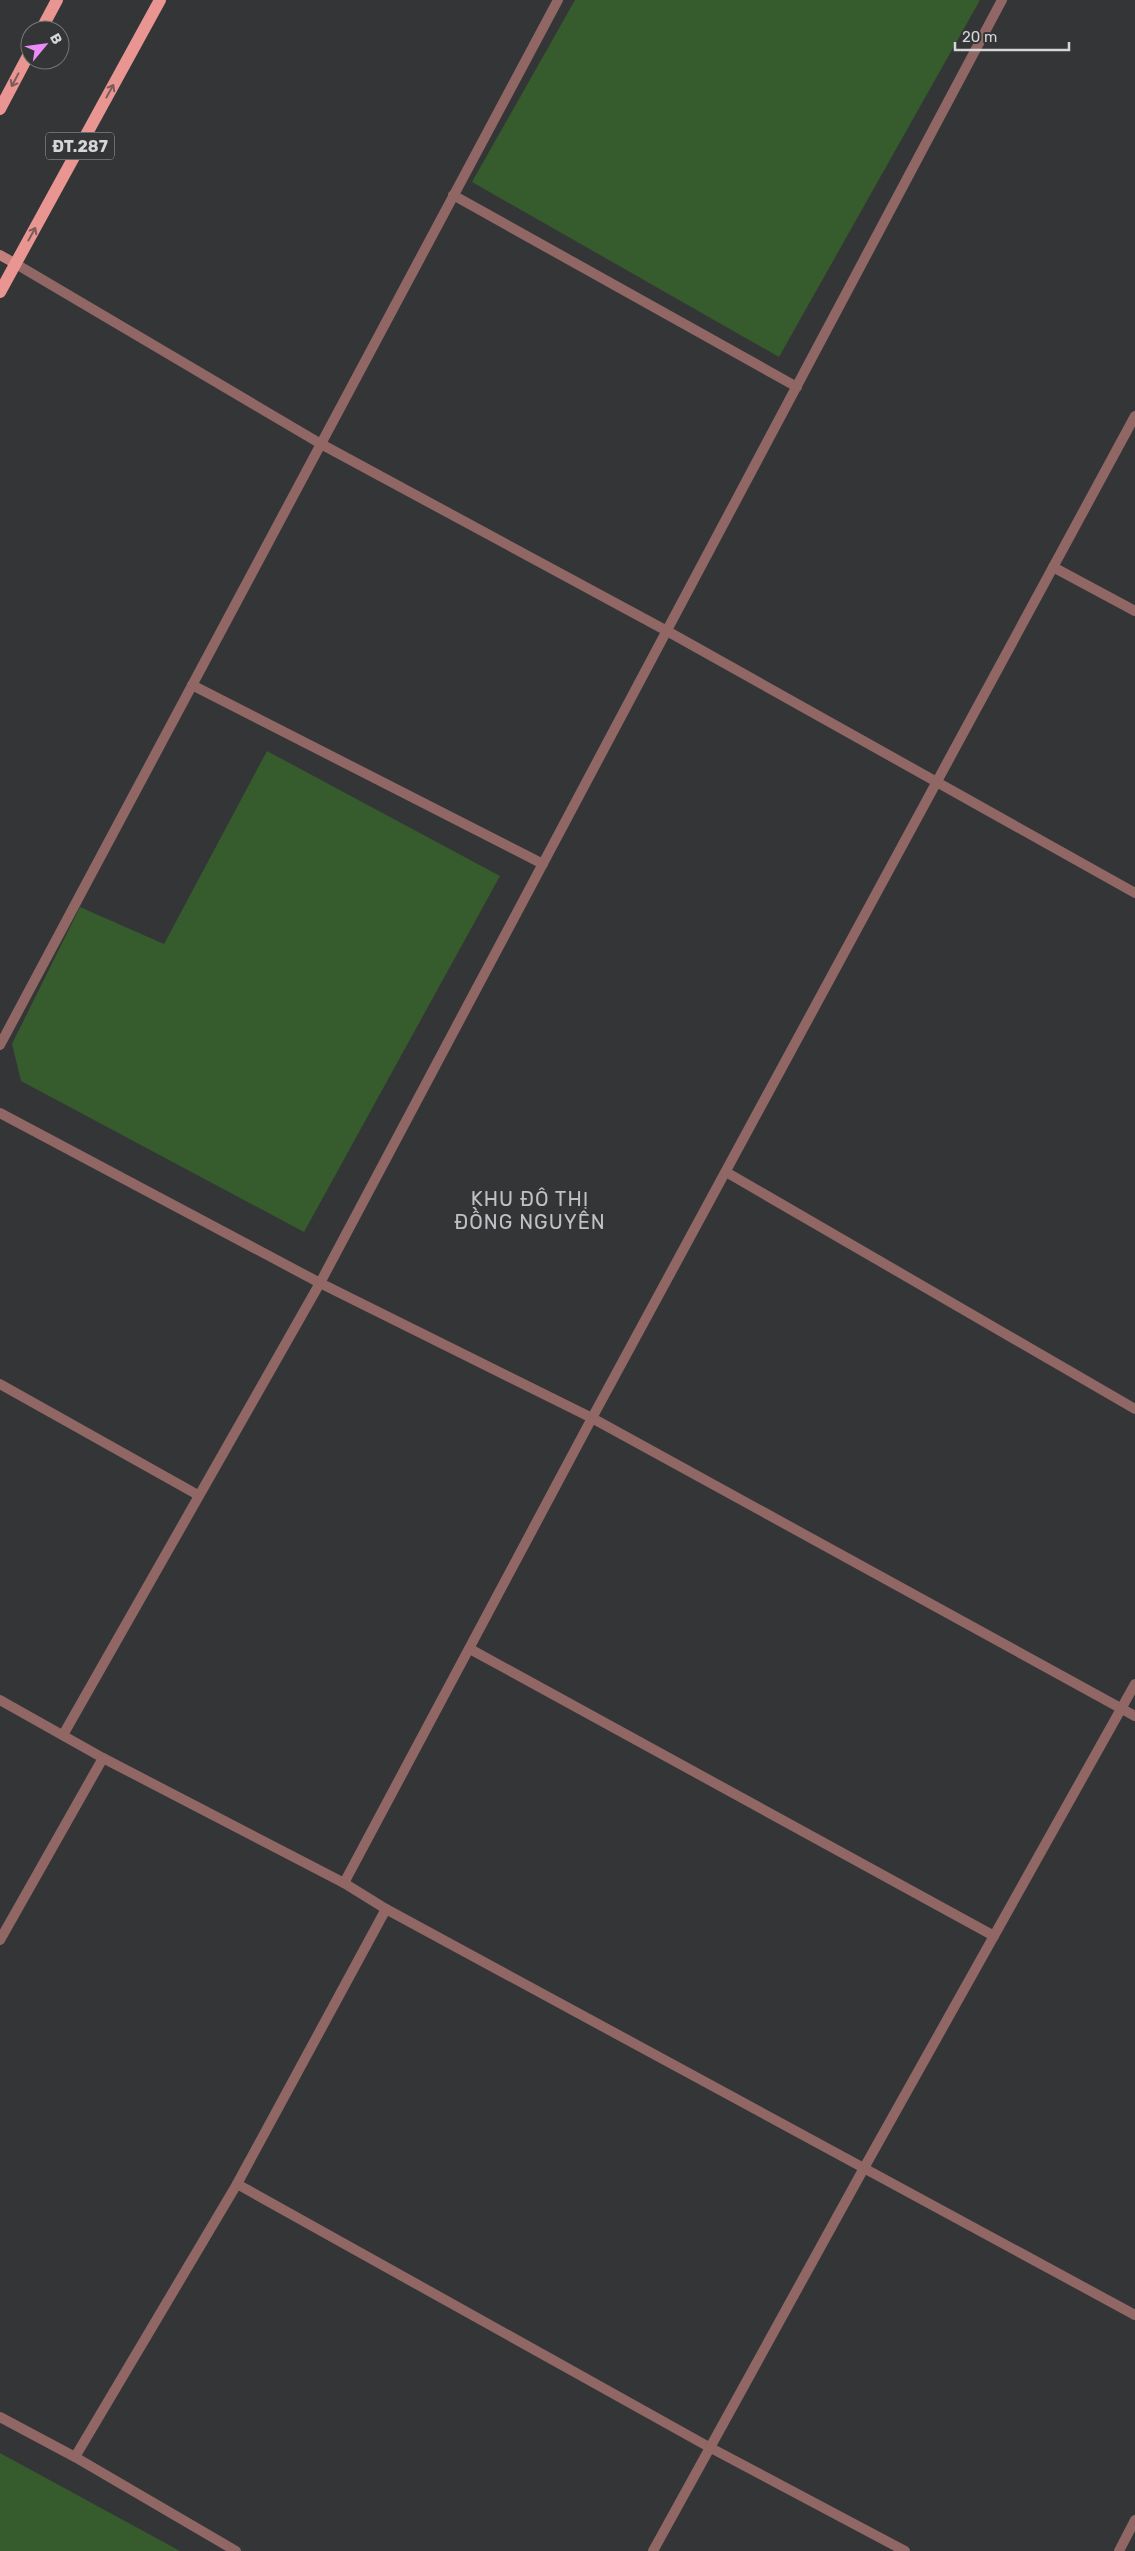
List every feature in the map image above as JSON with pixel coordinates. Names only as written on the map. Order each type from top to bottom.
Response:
[{"type":"main road","points":[[47,20],[57,0]]},
{"type":"main road","name":"ĐT.287","points":[[0,292],[160,0]]},
{"type":"main road","points":[[0,109],[21,70]]},
{"type":"main road","points":[[0,255],[16,264]]},
{"type":"street","points":[[0,1045],[556,0]]},
{"type":"street","points":[[63,1735],[320,1283],[1002,0]]},
{"type":"street","points":[[453,195],[797,387]]},
{"type":"street","points":[[16,264],[321,444],[667,630],[1135,893]]},
{"type":"street","points":[[344,1884],[592,1418],[1135,416]]},
{"type":"street","points":[[1053,567],[1135,611]]},
{"type":"street","points":[[192,685],[543,864]]},
{"type":"street","points":[[0,1113],[320,1283],[592,1418],[1135,1716]]},
{"type":"street","points":[[726,1172],[1135,1409]]},
{"type":"street","points":[[0,1384],[198,1495]]},
{"type":"street","points":[[470,1649],[994,1936]]},
{"type":"street","points":[[653,2551],[864,2168],[1135,1684]]},
{"type":"street","points":[[0,1700],[103,1758],[344,1884],[386,1909],[1135,2315]]},
{"type":"street","points":[[0,1940],[103,1758]]},
{"type":"street","points":[[75,2456],[237,2184],[386,1909]]},
{"type":"street","points":[[237,2184],[709,2447],[905,2551]]},
{"type":"street","points":[[0,2417],[75,2456],[236,2551]]},
{"type":"street","points":[[1119,2551],[1135,2520]]},
{"type":"green space","points":[[575,0],[980,0],[779,357],[472,182]]},
{"type":"green space","points":[[267,751],[500,876],[304,1232],[21,1081],[12,1044],[80,907],[164,944]]},
{"type":"green space","points":[[0,2453],[180,2551],[0,2551]]},
{"type":"district","name":"KHU ĐÔ THỊ ĐỒNG NGUYÊN","points":[[530,1210]]}]
